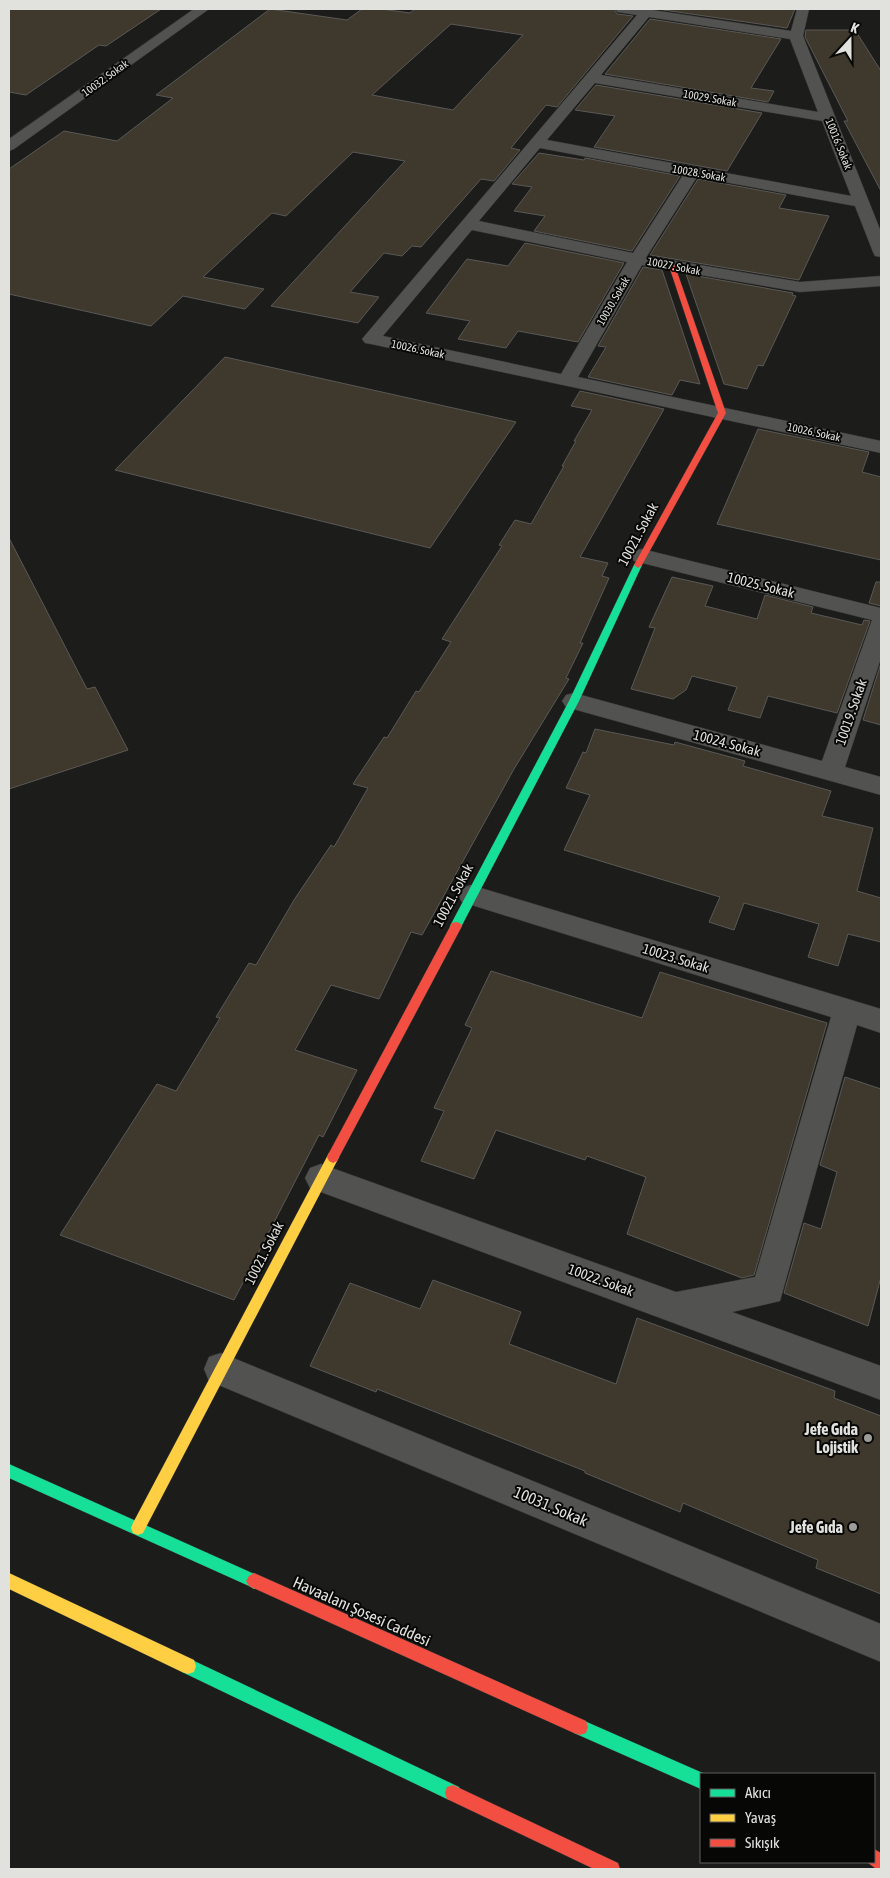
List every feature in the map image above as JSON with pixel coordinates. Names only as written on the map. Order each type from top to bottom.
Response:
[{"type":"street","name":"10032. Sokak","points":[[9,146],[202,9]]},
{"type":"street","points":[[622,9],[796,36],[803,9]]},
{"type":"street","name":"10026. Sokak","points":[[646,12],[372,339],[881,447]]},
{"type":"street","name":"10016. Sokak","points":[[796,36],[881,252]]},
{"type":"street","name":"10029. Sokak","points":[[591,78],[828,118]]},
{"type":"street","name":"10028. Sokak","points":[[536,142],[863,203]]},
{"type":"street","name":"10030. Sokak","points":[[567,380],[637,259],[694,172]]},
{"type":"street","name":"10027. Sokak","points":[[468,224],[672,266],[800,287],[881,281]]},
{"type":"street","points":[[672,266],[722,413]]},
{"type":"street","name":"10021. Sokak","points":[[138,1528],[470,894],[574,701],[642,556],[722,413]]},
{"type":"street","name":"10025. Sokak","points":[[642,556],[881,615]]},
{"type":"street","name":"10019. Sokak","points":[[831,772],[881,624]]},
{"type":"street","name":"10024. Sokak","points":[[574,701],[881,786]]},
{"type":"street","name":"10023. Sokak","points":[[470,894],[881,1021]]},
{"type":"street","points":[[676,1308],[768,1290],[847,1011]]},
{"type":"street","name":"10022. Sokak","points":[[321,1178],[881,1384]]},
{"type":"street","name":"10031. Sokak","points":[[221,1369],[881,1643]]},
{"type":"street","name":"Havaalanı Şosesi Caddesi","points":[[9,1471],[700,1781]]},
{"type":"street","points":[[9,1581],[612,1869]]},
{"type":"building","points":[[9,9],[161,9],[106,46],[99,45],[26,95],[9,92]]},
{"type":"building","points":[[270,9],[347,20],[362,9],[381,9],[410,13],[415,9],[614,9],[617,14],[633,16],[557,107],[546,105],[511,148],[520,150],[494,181],[481,179],[421,247],[412,246],[402,256],[384,253],[350,292],[379,297],[358,323],[271,306],[405,161],[353,152],[286,216],[272,213],[203,277],[264,289],[245,309],[183,296],[151,326],[9,294],[9,169],[64,131],[117,141],[173,98],[156,95]],"holes":[[[451,24],[523,35],[453,110],[372,95]]]},
{"type":"building","points":[[657,9],[795,9],[787,28]]},
{"type":"building","points":[[650,19],[781,39],[751,88],[774,91],[768,102],[605,74]]},
{"type":"building","points":[[806,30],[855,30],[881,71],[881,191],[844,121],[848,121],[805,37]]},
{"type":"building","points":[[596,85],[762,113],[727,171],[594,147],[615,116],[575,110]]},
{"type":"building","points":[[539,153],[584,160],[585,158],[680,176],[632,251],[534,231],[545,216],[514,211],[532,187],[512,184]]},
{"type":"building","points":[[698,179],[786,195],[779,208],[829,216],[799,280],[650,255]]},
{"type":"building","points":[[525,243],[624,263],[578,342],[518,331],[506,348],[458,339],[470,321],[426,313],[467,259],[508,266]]},
{"type":"building","points":[[643,267],[662,270],[700,384],[680,380],[672,395],[588,377],[606,347],[598,346]]},
{"type":"building","points":[[686,274],[793,293],[792,295],[796,296],[763,366],[758,365],[747,389],[724,384]]},
{"type":"building","points":[[225,357],[516,422],[430,548],[115,470]]},
{"type":"building","points":[[580,391],[664,409],[580,557],[608,563],[602,576],[609,578],[580,643],[583,643],[566,678],[569,679],[514,769],[422,935],[411,932],[379,999],[331,985],[295,1050],[357,1070],[323,1137],[319,1135],[234,1300],[60,1235],[157,1084],[176,1091],[220,1018],[216,1017],[249,963],[256,965],[294,900],[331,845],[334,847],[368,788],[353,784],[384,737],[387,738],[416,691],[419,692],[451,642],[442,639],[502,546],[499,545],[515,520],[531,524],[564,466],[562,466],[576,441],[574,441],[592,410],[571,406]]},
{"type":"building","points":[[758,429],[869,452],[862,472],[881,477],[881,560],[717,524]]},
{"type":"building","points":[[9,538],[87,689],[95,687],[128,750],[9,789]]},
{"type":"building","points":[[672,577],[713,586],[705,606],[757,619],[765,595],[813,607],[811,613],[862,625],[864,620],[870,621],[837,713],[768,696],[760,718],[728,710],[737,687],[692,676],[686,690],[673,699],[631,689],[655,628],[649,627]]},
{"type":"building","points":[[876,582],[881,582],[881,606],[869,603]]},
{"type":"building","points":[[881,663],[881,725],[863,720]]},
{"type":"building","points":[[595,729],[674,745],[675,742],[745,761],[743,766],[831,791],[822,816],[873,828],[857,891],[881,898],[881,942],[848,934],[838,966],[808,957],[819,924],[744,903],[734,930],[709,922],[720,897],[564,850],[590,795],[566,788],[583,752],[586,753]]},
{"type":"building","points":[[491,971],[642,1018],[660,972],[827,1023],[754,1275],[742,1278],[627,1234],[646,1177],[587,1156],[585,1160],[496,1130],[474,1179],[421,1161],[444,1111],[434,1108],[472,1028],[465,1025]]},
{"type":"building","points":[[845,1077],[881,1089],[881,1277],[868,1326],[784,1293],[804,1223],[821,1229],[837,1172],[820,1165]]},
{"type":"building","points":[[433,1280],[521,1312],[509,1344],[616,1384],[637,1318],[835,1391],[834,1398],[881,1416],[881,1594],[816,1568],[818,1560],[683,1503],[680,1512],[585,1473],[585,1471],[377,1389],[376,1392],[310,1366],[350,1283],[420,1309]]},
{"type":"traffic: fast","points":[[456,926],[574,701],[638,565]]},
{"type":"traffic: fast","points":[[9,1471],[254,1581]]},
{"type":"traffic: fast","points":[[188,1666],[453,1793]]},
{"type":"traffic: fast","points":[[580,1727],[700,1781]]},
{"type":"traffic: slow","points":[[138,1528],[333,1157]]},
{"type":"traffic: slow","points":[[9,1581],[188,1666]]},
{"type":"traffic: jam","points":[[638,565],[722,413],[672,266]]},
{"type":"traffic: jam","points":[[333,1157],[456,926]]},
{"type":"traffic: jam","points":[[254,1581],[580,1727]]},
{"type":"traffic: jam","points":[[453,1793],[612,1869]]},
{"type":"traffic: jam","points":[[875,1859],[881,1862]]},
{"type":"place","name":"Jefe Gıda Lojistik","points":[[868,1438]]},
{"type":"place","name":"Jefe Gıda","points":[[853,1527]]}]
